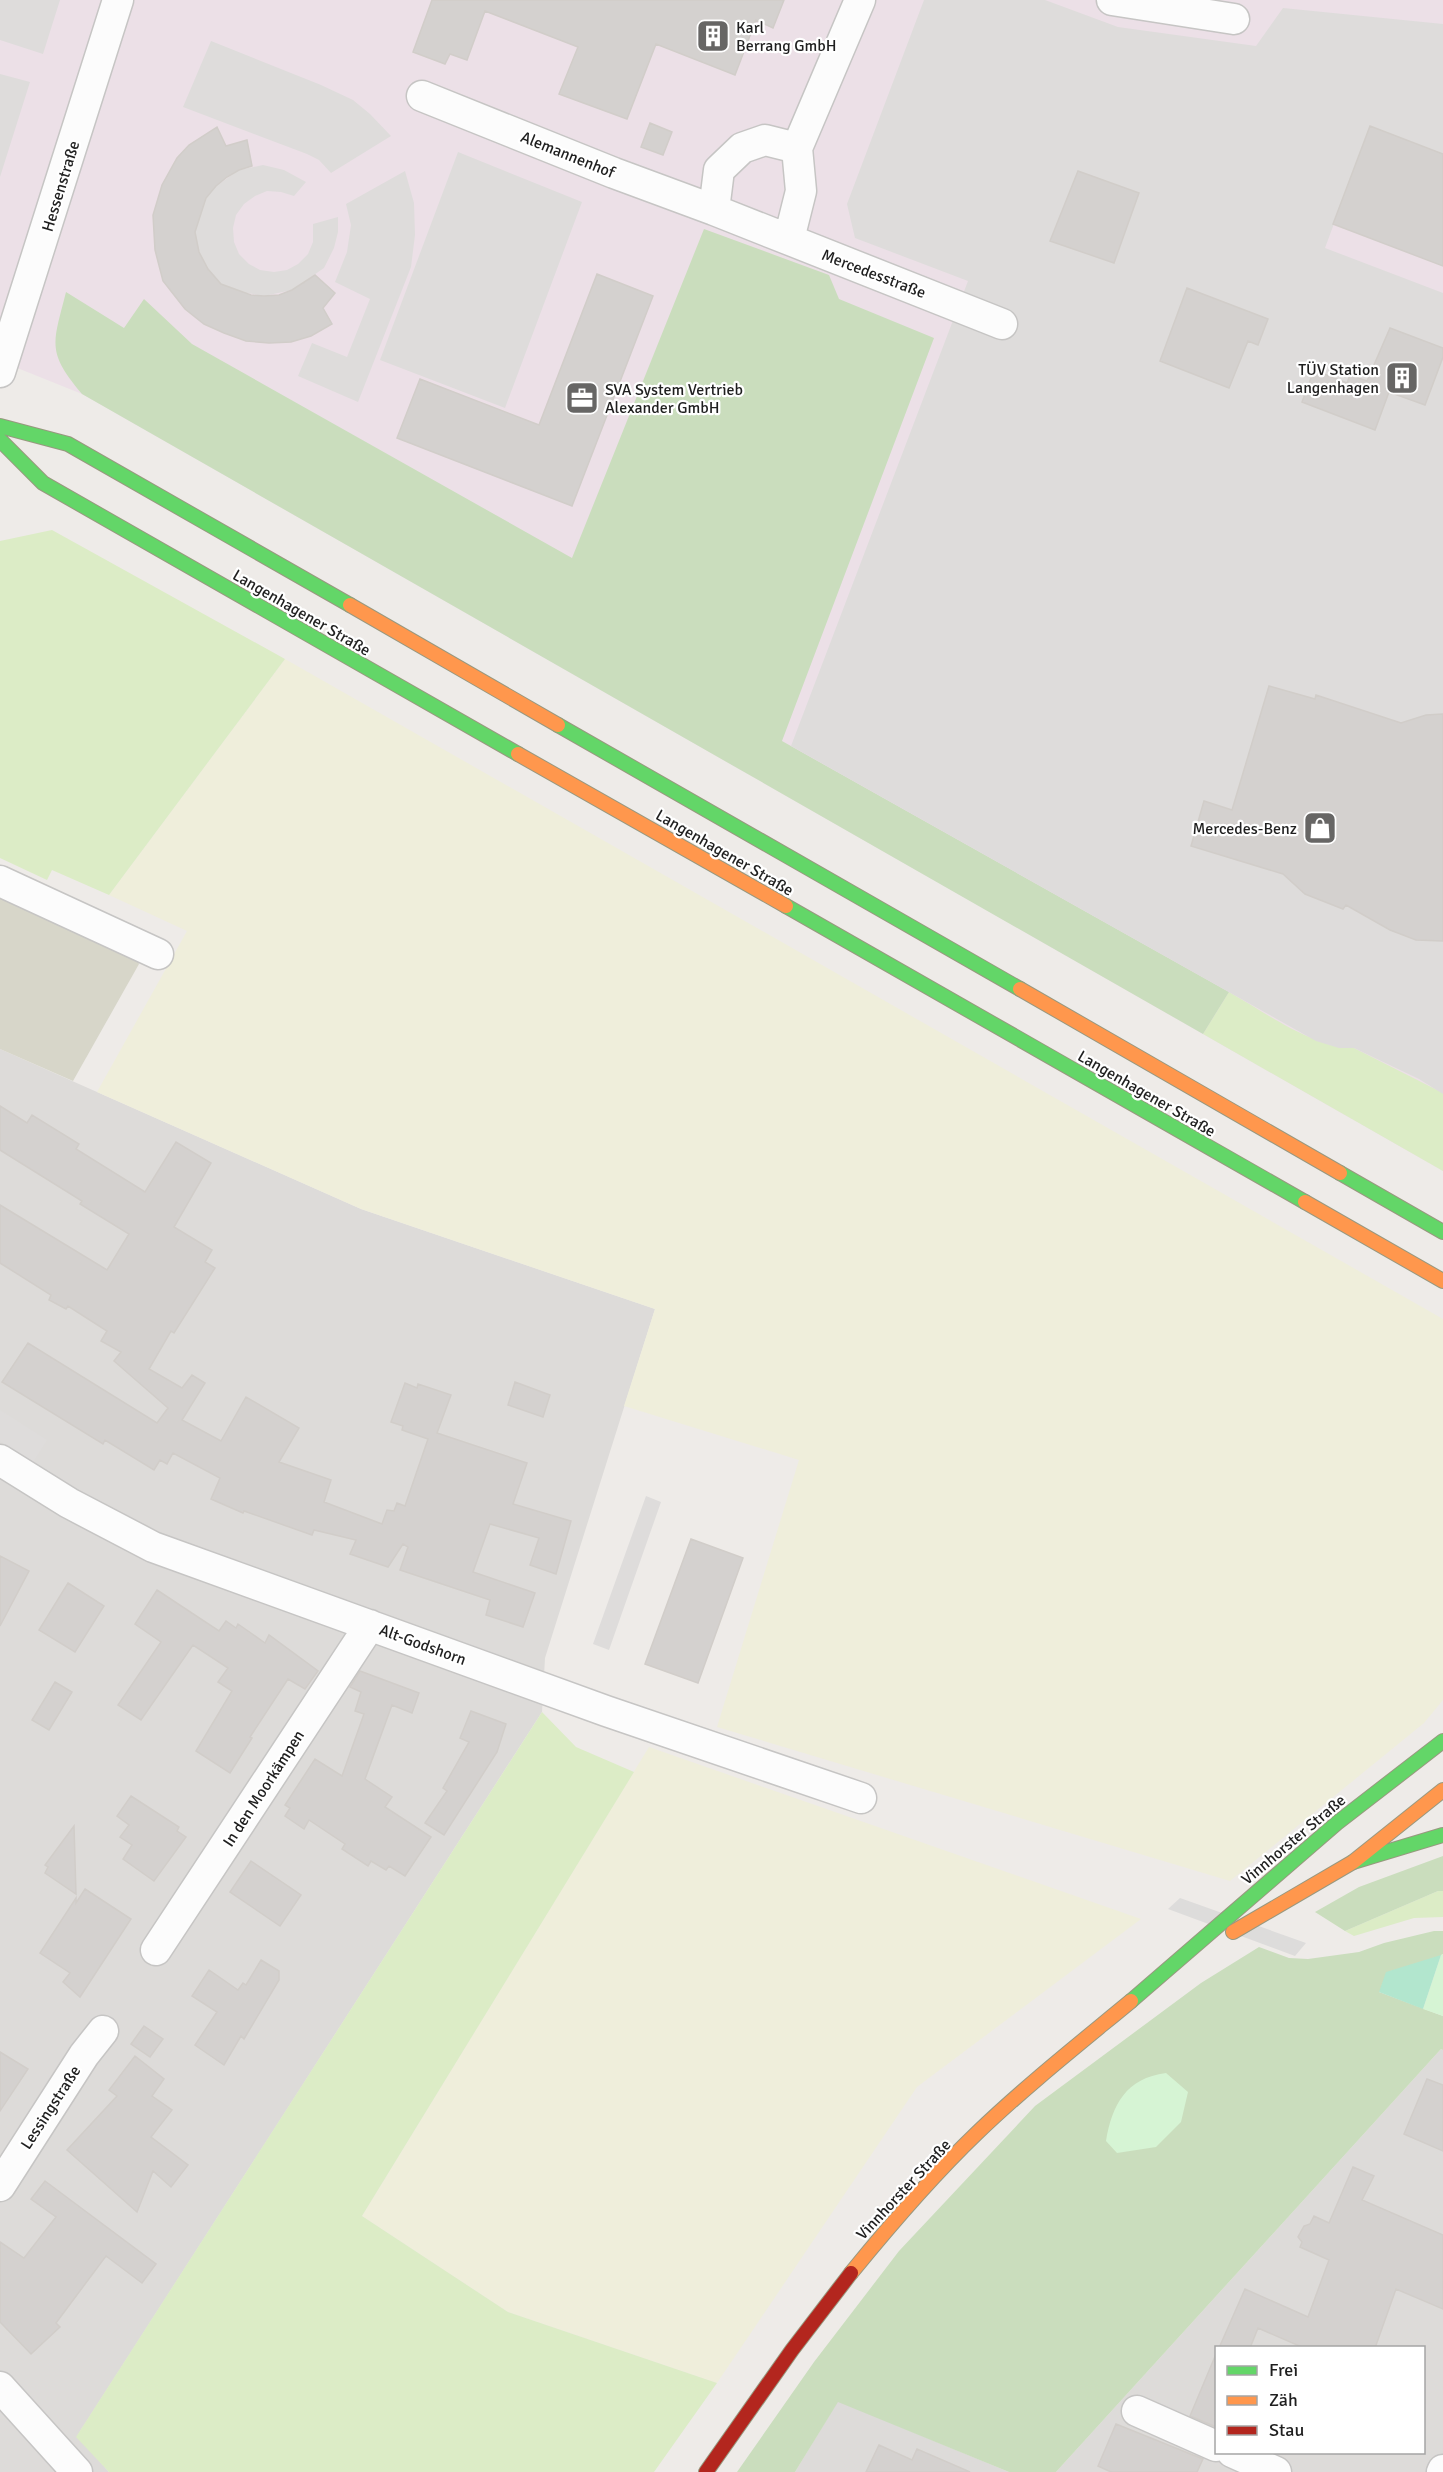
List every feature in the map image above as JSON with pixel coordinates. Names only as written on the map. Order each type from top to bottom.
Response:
[{"type":"main road","name":"Langenhagener Straße","points":[[0,426],[68,444],[1443,1232]]},
{"type":"main road","name":"Langenhagener Straße","points":[[0,440],[43,483],[1443,1281]]},
{"type":"main road","name":"Vinnhorster Straße","points":[[706,2472],[827,2301],[872,2246],[953,2157],[1018,2097],[1169,1970],[1279,1871],[1392,1777],[1443,1741]]},
{"type":"main road","name":"Vinnhorster Straße","points":[[1169,1970],[1353,1862],[1443,1790]]},
{"type":"main road","points":[[1353,1862],[1443,1835]]},
{"type":"street","name":"Hessenstraße","points":[[0,372],[118,0]]},
{"type":"street","points":[[789,239],[801,191],[797,148],[860,0]]},
{"type":"street","points":[[1112,0],[1234,19]]},
{"type":"street","name":"Alemannenhof","points":[[422,96],[614,173],[714,210]]},
{"type":"street","points":[[714,210],[719,170],[742,148],[765,140],[797,148]]},
{"type":"street","name":"Mercedesstraße","points":[[714,210],[1002,324]]},
{"type":"street","points":[[0,881],[158,954]]},
{"type":"street","name":"Alt-Godshorn","points":[[0,1460],[69,1503],[153,1547],[606,1711],[861,1798]]},
{"type":"street","name":"In den Moorkämpen","points":[[156,1950],[370,1625]]},
{"type":"street","name":"Lessingstraße","points":[[0,2186],[84,2055],[103,2031]]},
{"type":"street","points":[[0,2387],[77,2472]]},
{"type":"street","points":[[1137,2411],[1215,2446]]},
{"type":"street","points":[[1236,2454],[1276,2472]]},
{"type":"shaded area","points":[[0,0],[1443,0],[1443,1171],[82,394],[0,361]]},
{"type":"shaded area","points":[[0,0],[60,0],[43,54],[0,40]]},
{"type":"shaded area","points":[[924,0],[1045,0],[1118,27],[1256,46],[1283,8],[1443,24],[1443,154],[1370,126],[1325,248],[1443,293],[1443,714],[1426,715],[1401,723],[1317,695],[1315,699],[1269,686],[1232,810],[1204,801],[1191,846],[1283,874],[1305,894],[1343,909],[1346,903],[1416,940],[1443,941],[1443,1094],[1419,1079],[1354,1048],[1339,1048],[1316,1041],[791,746],[968,281],[855,238],[847,204]]},
{"type":"shaded area","points":[[211,41],[353,100],[391,136],[331,173],[319,160],[307,154],[183,107]]},
{"type":"shaded area","points":[[0,74],[30,82],[0,177]]},
{"type":"shaded area","points":[[458,152],[582,202],[505,408],[380,360]]},
{"type":"shaded area","points":[[263,165],[284,170],[306,182],[294,196],[267,191],[255,196],[244,204],[236,215],[233,228],[234,242],[239,254],[249,264],[260,270],[274,272],[287,270],[298,264],[308,254],[313,242],[313,224],[338,217],[338,232],[334,248],[324,268],[292,290],[264,296],[235,291],[221,284],[208,269],[199,252],[195,232],[206,198],[216,186],[239,170]]},
{"type":"shaded area","points":[[405,171],[414,203],[415,235],[411,267],[358,402],[298,376],[312,343],[347,357],[370,299],[335,282],[347,252],[351,225],[346,204]]},
{"type":"shaded area","points":[[0,894],[136,955],[139,964],[73,1081],[0,1049]]},
{"type":"shaded area","points":[[0,1049],[361,1209],[655,1309],[545,1658],[542,1712],[77,2436],[109,2472],[0,2472]]},
{"type":"shaded area","points":[[0,1410],[47,1440],[33,1462],[0,1441]]},
{"type":"shaded area","points":[[646,1496],[661,1502],[609,1650],[593,1644]]},
{"type":"shaded area","points":[[1441,2049],[1443,2050],[1443,2472],[1056,2472]]},
{"type":"shaded area","points":[[838,2401],[1009,2472],[795,2472]]},
{"type":"green space","points":[[704,229],[829,275],[839,299],[934,338],[782,741],[1229,992],[1203,1034],[82,394],[62,367],[58,357],[56,336],[66,292],[124,328],[144,299],[192,344],[572,558]]},
{"type":"green space","points":[[52,530],[285,659],[109,895],[52,870],[47,880],[0,858],[0,541]]},
{"type":"green space","points":[[285,659],[1443,1319],[1443,1700],[1424,1723],[1230,1881],[717,1727],[799,1460],[624,1406],[655,1309],[361,1209],[97,1092],[187,931],[109,895]]},
{"type":"green space","points":[[1229,992],[1289,1028],[1321,1042],[1354,1048],[1443,1093],[1443,1171],[1203,1034]]},
{"type":"green space","points":[[542,1712],[576,1747],[634,1772],[362,2216],[508,2312],[717,2383],[654,2472],[109,2472],[76,2437]]},
{"type":"green space","points":[[649,1747],[1141,1919],[917,2087],[717,2383],[508,2312],[362,2216]]},
{"type":"green space","points":[[1443,1856],[1443,1891],[1438,1891],[1345,1931],[1315,1912],[1359,1887]]},
{"type":"green space","points":[[1438,1891],[1443,1891],[1443,1917],[1414,1918],[1354,1936],[1345,1931]]},
{"type":"green space","points":[[1443,1931],[1443,1954],[1379,1992],[1443,2016],[1443,2050],[1441,2049],[1056,2472],[1009,2472],[838,2402],[795,2472],[737,2472],[814,2362],[899,2251],[1035,2106],[1201,1983],[1259,1947],[1289,1958],[1308,1959],[1359,1952],[1384,1943]]},
{"type":"green space","points":[[1443,1954],[1443,2016],[1423,2009]]},
{"type":"green space","points":[[1441,1955],[1423,2009],[1379,1992],[1386,1972]]},
{"type":"green space","points":[[1166,2073],[1188,2092],[1181,2122],[1156,2147],[1117,2153],[1106,2141],[1112,2116],[1123,2095],[1141,2081]]},
{"type":"pier","points":[[1180,1898],[1306,1943],[1295,1956],[1168,1909]]},
{"type":"building","points":[[432,0],[784,0],[773,28],[756,20],[735,75],[656,44],[627,119],[559,94],[578,47],[485,11],[467,60],[450,54],[445,64],[413,52]]},
{"type":"building","points":[[650,123],[672,132],[663,155],[641,147]]},
{"type":"building","points":[[1370,126],[1443,154],[1443,266],[1333,224]]},
{"type":"building","points":[[217,127],[226,146],[247,140],[252,166],[227,177],[206,198],[195,232],[199,252],[208,269],[221,284],[251,295],[279,295],[292,290],[315,275],[335,293],[323,308],[332,324],[311,336],[291,342],[269,343],[246,341],[224,333],[204,324],[185,309],[163,281],[155,250],[153,215],[162,185],[177,158],[189,145]]},
{"type":"building","points":[[1078,171],[1139,193],[1114,263],[1050,241]]},
{"type":"building","name":"SVA System Vertrieb Alexander GmbH","points":[[597,274],[653,296],[572,506],[397,438],[420,379],[539,425]]},
{"type":"building","points":[[1187,288],[1268,319],[1258,345],[1248,341],[1229,388],[1160,361]]},
{"type":"building","name":"TÜV Station Langenhagen","points":[[1390,328],[1443,348],[1443,357],[1425,405],[1389,392],[1375,430],[1302,402],[1314,370],[1347,383],[1350,375],[1367,381]]},
{"type":"building","name":"Mercedes-Benz","points":[[1269,686],[1315,699],[1316,695],[1401,723],[1426,715],[1443,714],[1443,941],[1416,940],[1390,930],[1346,905],[1343,909],[1305,894],[1283,874],[1191,846],[1204,801],[1232,810]]},
{"type":"building","points":[[0,1106],[27,1123],[32,1115],[79,1144],[76,1149],[145,1192],[176,1142],[211,1163],[174,1227],[212,1250],[205,1262],[215,1268],[174,1333],[171,1331],[149,1369],[182,1388],[192,1375],[205,1383],[182,1420],[221,1441],[246,1397],[299,1428],[279,1462],[331,1480],[324,1502],[382,1524],[387,1510],[394,1511],[397,1503],[405,1506],[428,1439],[402,1430],[403,1426],[391,1422],[405,1383],[417,1388],[418,1384],[451,1395],[437,1433],[527,1463],[513,1504],[571,1521],[556,1574],[530,1565],[539,1538],[490,1524],[473,1572],[535,1593],[523,1627],[486,1615],[490,1600],[400,1570],[408,1547],[403,1544],[388,1567],[350,1554],[356,1540],[314,1530],[312,1535],[244,1511],[243,1513],[211,1499],[220,1478],[173,1453],[167,1464],[160,1460],[154,1470],[105,1440],[103,1444],[2,1382],[28,1343],[157,1423],[168,1408],[114,1361],[121,1352],[101,1341],[107,1331],[68,1306],[66,1309],[49,1300],[51,1295],[0,1263],[0,1205],[107,1270],[129,1234],[80,1204],[82,1201],[0,1150]]},
{"type":"building","points":[[515,1382],[550,1395],[543,1417],[508,1405]]},
{"type":"building","points":[[691,1539],[743,1558],[698,1683],[645,1664]]},
{"type":"building","points":[[0,1556],[29,1571],[0,1626]]},
{"type":"building","points":[[68,1583],[104,1606],[75,1652],[39,1630]]},
{"type":"building","points":[[157,1590],[219,1631],[226,1621],[236,1628],[238,1624],[265,1643],[269,1635],[318,1671],[305,1689],[288,1679],[250,1737],[252,1738],[230,1773],[196,1751],[232,1691],[218,1682],[228,1668],[193,1645],[141,1720],[118,1705],[161,1642],[135,1624]]},
{"type":"building","points":[[360,1671],[419,1693],[412,1713],[392,1705],[365,1779],[392,1797],[385,1807],[431,1837],[405,1876],[389,1866],[386,1870],[371,1861],[368,1866],[342,1849],[345,1844],[309,1820],[304,1829],[285,1816],[290,1808],[285,1805],[315,1759],[342,1776],[364,1714],[355,1711],[361,1692],[350,1687]]},
{"type":"building","points":[[55,1682],[72,1692],[49,1730],[32,1720]]},
{"type":"building","points":[[471,1711],[506,1724],[497,1752],[444,1835],[425,1823],[447,1791],[443,1788],[469,1742],[460,1738]]},
{"type":"building","points":[[131,1796],[179,1827],[177,1831],[186,1837],[154,1881],[123,1859],[132,1845],[120,1837],[129,1825],[117,1816]]},
{"type":"building","points":[[74,1826],[76,1894],[45,1873],[48,1867],[45,1865]]},
{"type":"building","points":[[251,1861],[301,1895],[280,1926],[230,1892]]},
{"type":"building","points":[[85,1889],[131,1919],[80,1997],[63,1982],[70,1973],[40,1953],[76,1898],[76,1903]]},
{"type":"building","points":[[261,1960],[279,1971],[279,1980],[244,2039],[241,2036],[224,2065],[195,2045],[217,2012],[192,1996],[209,1970],[238,1990],[243,1983],[246,1985]]},
{"type":"building","points":[[144,2026],[163,2039],[150,2057],[131,2044]]},
{"type":"building","points":[[0,2052],[28,2069],[0,2111]]},
{"type":"building","points":[[135,2056],[164,2079],[152,2096],[172,2110],[151,2137],[188,2165],[171,2187],[153,2171],[137,2212],[67,2150],[117,2096],[109,2090]]},
{"type":"building","points":[[1427,2079],[1443,2085],[1443,2151],[1404,2134]]},
{"type":"building","points":[[1353,2167],[1374,2176],[1362,2200],[1443,2235],[1443,2309],[1396,2289],[1376,2346],[1299,2346],[1258,2328],[1251,2346],[1220,2346],[1245,2289],[1308,2317],[1329,2260],[1300,2247],[1302,2242],[1298,2237],[1304,2226],[1310,2224],[1314,2216],[1329,2223]]},
{"type":"building","points":[[45,2181],[156,2264],[142,2283],[106,2256],[56,2323],[60,2327],[31,2354],[0,2322],[0,2242],[24,2258],[56,2217],[31,2199]]},
{"type":"building","points":[[1215,2356],[1215,2427],[1190,2416]]},
{"type":"building","points":[[1116,2424],[1203,2459],[1197,2472],[1111,2472],[1098,2466]]},
{"type":"building","points":[[879,2445],[912,2460],[917,2449],[970,2472],[866,2472]]},
{"type":"traffic: fast","points":[[0,426],[68,444],[350,605]]},
{"type":"traffic: fast","points":[[0,440],[43,483],[518,754]]},
{"type":"traffic: fast","points":[[558,725],[1020,989]]},
{"type":"traffic: fast","points":[[786,906],[1305,1202]]},
{"type":"traffic: fast","points":[[1340,1173],[1443,1232]]},
{"type":"traffic: fast","points":[[1131,2001],[1337,1823],[1443,1741]]},
{"type":"traffic: fast","points":[[1353,1862],[1443,1835]]},
{"type":"traffic: slow","points":[[350,605],[558,725]]},
{"type":"traffic: slow","points":[[518,754],[786,906]]},
{"type":"traffic: slow","points":[[1020,989],[1340,1173]]},
{"type":"traffic: slow","points":[[1305,1202],[1443,1281]]},
{"type":"traffic: slow","points":[[1233,1932],[1353,1862],[1443,1790]]},
{"type":"traffic: slow","points":[[851,2273],[912,2201],[977,2133],[1131,2001]]},
{"type":"traffic: jam","points":[[706,2472],[792,2350],[851,2273]]},
{"type":"place","name":"Karl Berrang GmbH","points":[[713,36]]},
{"type":"place","name":"TÜV Station Langenhagen","points":[[1402,378]]},
{"type":"place","name":"SVA System Vertrieb Alexander GmbH","points":[[582,398]]},
{"type":"place","name":"Mercedes-Benz","points":[[1320,828]]}]
